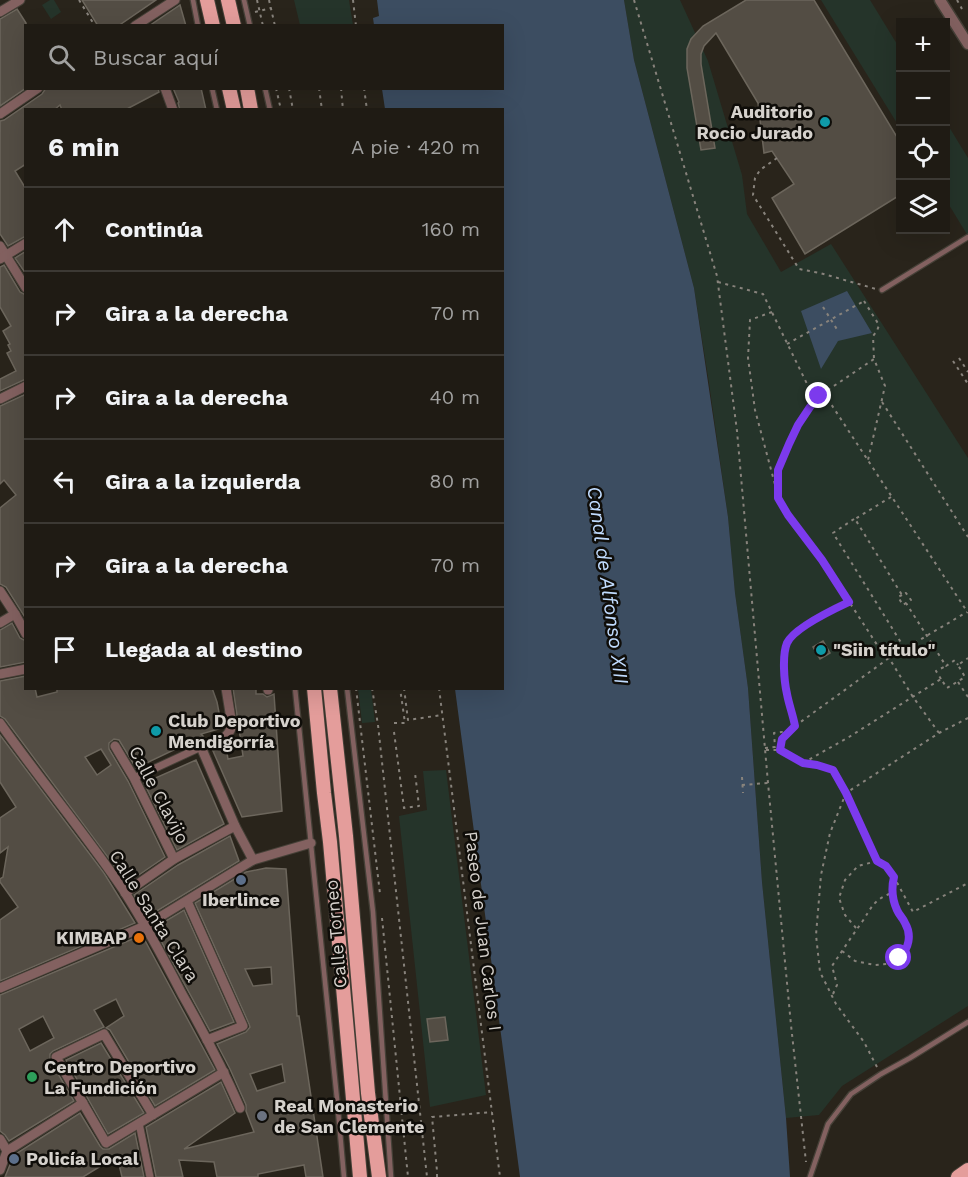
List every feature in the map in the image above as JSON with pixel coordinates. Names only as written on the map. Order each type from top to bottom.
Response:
[{"type":"main road","points":[[207,0],[213,24]]},
{"type":"main road","points":[[228,0],[234,24]]},
{"type":"main road","points":[[229,90],[234,108]]},
{"type":"main road","points":[[247,90],[251,108]]},
{"type":"main road","name":"Calle Torneo","points":[[314,690],[360,1177]]},
{"type":"main road","name":"Calle Torneo","points":[[330,690],[346,836],[368,1093],[380,1177]]},
{"type":"main road","points":[[958,1177],[968,1170]]},
{"type":"street","points":[[0,12],[20,0]]},
{"type":"street","points":[[138,24],[175,0]]},
{"type":"street","points":[[940,0],[968,45]]},
{"type":"street","points":[[0,114],[35,90]]},
{"type":"street","points":[[166,90],[172,108]]},
{"type":"street","points":[[3,257],[24,244]]},
{"type":"street","points":[[0,246],[3,257],[24,285]]},
{"type":"street","points":[[0,399],[24,387]]},
{"type":"street","points":[[0,591],[24,630]]},
{"type":"street","points":[[0,623],[15,614]]},
{"type":"street","points":[[0,674],[24,669]]},
{"type":"street","points":[[134,778],[220,740],[230,733],[232,725],[226,690]]},
{"type":"street","name":"Calle Santa Clara","points":[[0,723],[125,893],[207,1040],[240,1107]]},
{"type":"street","name":"Calle Clavijo","points":[[115,746],[134,778],[174,859]]},
{"type":"street","points":[[201,747],[235,826],[253,860]]},
{"type":"street","points":[[125,893],[174,859],[235,826]]},
{"type":"street","points":[[0,988],[145,926],[253,860],[311,843]]},
{"type":"street","points":[[187,901],[243,1026],[207,1040]]},
{"type":"street","points":[[153,1114],[104,1034],[56,1057],[106,1143],[224,1072]]},
{"type":"street","points":[[3,1152],[83,1103]]},
{"type":"street","points":[[139,1123],[150,1177]]},
{"type":"street","points":[[0,1139],[3,1152],[0,1170]]},
{"type":"lane","points":[[193,0],[198,24]]},
{"type":"lane","points":[[244,0],[250,24]]},
{"type":"lane","points":[[212,90],[217,108]]},
{"type":"lane","points":[[265,90],[270,108]]},
{"type":"lane","points":[[882,290],[968,237]]},
{"type":"lane","points":[[295,690],[344,1177]]},
{"type":"lane","points":[[347,690],[373,912],[391,1177]]},
{"type":"lane","points":[[810,1177],[828,1124],[851,1094],[968,1022]]},
{"type":"path","points":[[79,0],[94,24]]},
{"type":"path","points":[[257,0],[263,24]]},
{"type":"path","points":[[269,0],[274,24]]},
{"type":"path","points":[[353,0],[356,24]]},
{"type":"path","points":[[634,0],[717,282],[737,431],[768,783],[806,1165]]},
{"type":"path","points":[[957,0],[962,9]]},
{"type":"path","points":[[276,90],[281,108]]},
{"type":"path","points":[[289,90],[293,108]]},
{"type":"path","points":[[319,90],[322,108]]},
{"type":"path","points":[[341,90],[343,108]]},
{"type":"path","points":[[364,90],[367,108]]},
{"type":"path","points":[[777,158],[760,170],[755,178],[753,195],[800,269],[882,290]]},
{"type":"path","points":[[717,282],[763,294],[810,390],[831,404],[968,613],[889,658],[795,726],[782,739],[780,750]]},
{"type":"path","points":[[787,344],[864,301],[879,325],[873,336],[874,359],[885,386],[868,460]]},
{"type":"path","points":[[823,307],[838,331]]},
{"type":"path","points":[[772,312],[750,320],[748,358],[755,410],[778,498],[939,733]]},
{"type":"path","points":[[959,358],[968,372]]},
{"type":"path","points":[[778,498],[778,470],[798,425],[810,407],[819,396],[874,359]]},
{"type":"path","points":[[954,361],[968,384]]},
{"type":"path","points":[[882,402],[968,537]]},
{"type":"path","points":[[892,496],[833,533],[905,649]]},
{"type":"path","points":[[855,519],[902,595],[906,593],[910,600],[906,603],[946,666]]},
{"type":"path","points":[[795,726],[787,694],[784,665],[788,642],[804,626],[849,602]]},
{"type":"path","points":[[958,665],[968,658]]},
{"type":"path","points":[[955,660],[958,665],[965,676],[947,688],[936,672],[955,660]]},
{"type":"path","points":[[803,763],[941,679]]},
{"type":"path","points":[[957,681],[968,697]]},
{"type":"path","points":[[372,690],[427,1177]]},
{"type":"path","points":[[402,690],[408,720],[442,715]]},
{"type":"path","points":[[394,723],[405,723],[402,690]]},
{"type":"path","name":"Paseo de Juan Carlos I","points":[[439,690],[500,1177]]},
{"type":"path","points":[[881,1074],[864,1042],[836,1004],[820,972],[816,934],[821,875],[830,833],[846,793],[939,733],[968,718]]},
{"type":"path","points":[[394,732],[404,808],[419,806],[415,773]]},
{"type":"path","points":[[765,749],[775,747],[774,733],[783,732],[784,736]]},
{"type":"path","points":[[765,749],[780,750],[803,763],[833,770],[877,861],[886,866],[894,877],[914,912],[968,883]]},
{"type":"path","points":[[742,777],[743,793]]},
{"type":"path","points":[[742,785],[768,783]]},
{"type":"path","points":[[857,928],[845,915],[839,898],[845,880],[858,866],[877,861]]},
{"type":"path","points":[[842,951],[855,961],[875,965],[887,964],[899,958],[907,948],[909,934],[906,924],[898,913],[892,893],[894,877]]},
{"type":"path","points":[[832,995],[837,985],[832,966],[867,910],[881,897],[892,893]]},
{"type":"path","points":[[437,1177],[432,1117],[492,1112]]},
{"type":"green space","points":[[54,0],[61,12],[51,19],[42,5]]},
{"type":"green space","points":[[294,0],[349,0],[353,24],[300,24]]},
{"type":"green space","points":[[624,0],[680,0],[708,61],[742,175],[747,214],[781,272],[831,244],[968,458],[968,1006],[842,1086],[819,1115],[786,1118],[762,882],[748,688],[735,593],[728,517],[709,383],[694,288],[634,60]]},
{"type":"green space","points":[[821,0],[870,0],[896,42],[896,122]]},
{"type":"green space","points":[[950,129],[968,158],[968,236],[950,207]]},
{"type":"green space","points":[[358,690],[371,690],[375,722],[362,723]]},
{"type":"green space","points":[[446,770],[486,1095],[430,1107],[399,816],[427,810],[423,771]]},
{"type":"water","name":"Canal de Alfonso XIII","points":[[377,0],[624,0],[634,60],[694,288],[728,517],[735,593],[748,688],[762,882],[790,1177],[520,1177],[455,690],[504,690],[504,108],[385,108],[382,90],[504,90],[504,24],[374,24],[373,18],[379,16]]},
{"type":"water","points":[[847,291],[872,333],[838,341],[821,369],[801,311]]},
{"type":"building","points":[[82,0],[156,0],[121,24],[97,24]]},
{"type":"building","name":"Auditorio Rocio Jurado","points":[[746,0],[814,0],[896,135],[896,197],[805,254],[772,198],[794,184],[772,151],[764,153],[758,103],[716,33],[704,46],[701,54],[715,148],[701,150],[687,68],[687,49],[691,39],[703,26]]},
{"type":"building","points":[[180,5],[185,24],[152,24]]},
{"type":"building","points":[[17,9],[26,24],[24,24],[24,89],[0,106],[0,19]]},
{"type":"building","points":[[45,90],[158,90],[159,92],[129,108],[61,108],[60,105],[56,108],[24,108],[24,165],[15,171],[24,186],[24,237],[8,246],[0,234],[0,121]]},
{"type":"building","points":[[174,90],[201,90],[206,108],[179,108]]},
{"type":"building","points":[[24,252],[24,271],[15,258]]},
{"type":"building","points":[[4,265],[20,292],[24,294],[24,380],[0,391],[0,379],[16,371],[7,353],[11,351],[8,345],[10,344],[3,331],[11,326],[0,307],[0,267]]},
{"type":"building","points":[[24,395],[24,616],[6,587],[0,584],[0,508],[16,495],[4,480],[0,484],[0,406]]},
{"type":"building","points":[[12,623],[20,638],[24,640],[24,662],[0,667],[0,630]]},
{"type":"building","name":"\"Siin título\"","points":[[823,641],[830,653],[820,659],[813,647]]},
{"type":"building","points":[[24,676],[24,690],[35,690],[37,697],[57,692],[57,690],[213,690],[222,728],[201,734],[203,736],[136,768],[119,740],[114,739],[109,743],[109,749],[128,781],[165,857],[127,883],[5,719],[0,716],[0,681]],"holes":[[[101,749],[111,765],[97,775],[85,757]]]},
{"type":"building","points":[[233,690],[256,690],[256,694],[263,694],[267,697],[274,694],[282,811],[242,817],[213,751],[226,747],[228,759],[243,756]]},
{"type":"building","points":[[0,735],[104,873],[135,923],[0,981],[0,920],[18,907],[0,882],[3,877],[8,847],[0,853],[0,818],[16,807],[0,782]]},
{"type":"building","points":[[196,760],[224,824],[177,850],[144,783]]},
{"type":"building","points":[[230,836],[239,861],[147,917],[134,895],[178,865]]},
{"type":"building","points":[[266,868],[286,869],[297,1016],[299,1016],[323,1177],[306,1177],[304,1165],[258,1174],[258,1177],[217,1177],[214,1162],[179,1160],[183,1177],[156,1177],[146,1127],[221,1082],[235,1113],[184,1149],[254,1132],[246,1105],[217,1044],[246,1032],[250,1027],[195,903],[246,872]],"holes":[[[271,967],[272,984],[253,986],[245,969]],[[282,1064],[285,1082],[257,1091],[250,1074]]]},
{"type":"building","points":[[184,910],[234,1022],[210,1031],[154,928]]},
{"type":"building","points":[[142,935],[215,1070],[155,1106],[110,1030],[106,1028],[124,1016],[116,999],[94,1010],[104,1027],[50,1054],[50,1060],[74,1101],[9,1141],[0,1131],[0,995]],"holes":[[[43,1016],[54,1038],[30,1051],[19,1029]]]},
{"type":"building","points":[[445,1017],[448,1040],[430,1042],[427,1019]]},
{"type":"building","points":[[101,1043],[144,1113],[108,1134],[66,1060]]},
{"type":"building","points":[[80,1113],[103,1149],[109,1149],[135,1133],[144,1177],[122,1177],[117,1156],[83,1177],[5,1177],[14,1155]]},
{"type":"place","name":"Auditorio Rocio Jurado","points":[[825,122]]},
{"type":"place","name":"\"Siin título\"","points":[[821,650]]},
{"type":"place","name":"Club Deportivo Mendigorría","points":[[156,731]]},
{"type":"place","name":"Iberlince","points":[[241,880]]},
{"type":"place","name":"KIMBAP","points":[[139,938]]},
{"type":"place","name":"Centro Deportivo La Fundición","points":[[32,1077]]},
{"type":"place","name":"Real Monasterio de San Clemente","points":[[262,1116]]},
{"type":"place","name":"Policía Local","points":[[14,1159]]},
{"type":"route","points":[[819,396],[798,425],[778,470],[778,498],[849,602],[804,626],[788,642],[784,665],[787,694],[795,726],[782,739],[780,750],[803,763],[833,770],[877,861],[886,866],[894,877],[892,896],[909,934],[907,948],[899,958]]}]
